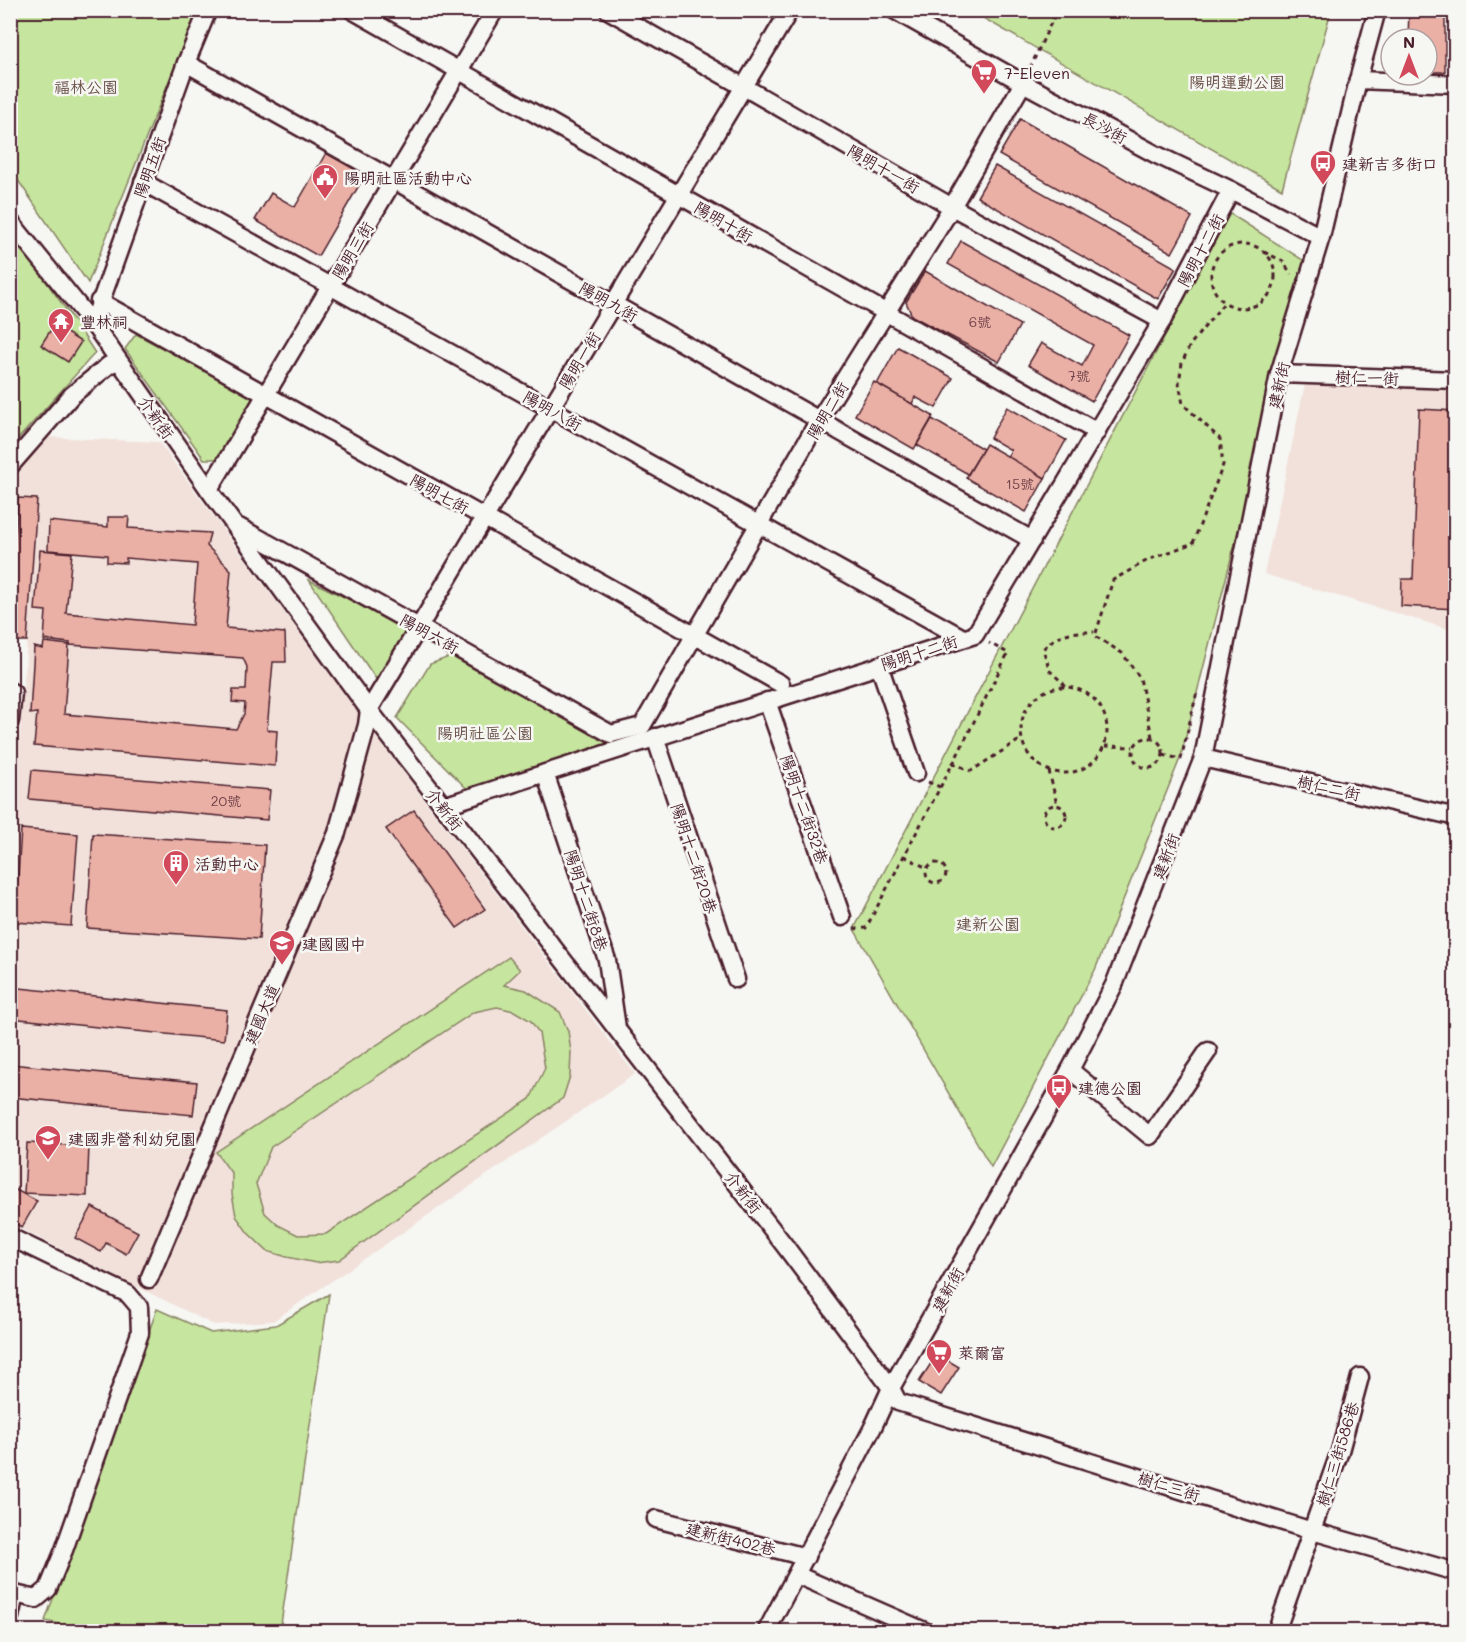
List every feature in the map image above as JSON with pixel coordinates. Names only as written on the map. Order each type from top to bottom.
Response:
[{"type":"street","name":"陽明五街","points":[[94,325],[99,301],[186,63],[208,10]]},
{"type":"street","name":"陽明十街","points":[[351,10],[1097,432]]},
{"type":"street","name":"陽明三街","points":[[209,490],[495,10]]},
{"type":"street","name":"陽明十一街","points":[[608,10],[952,207],[1162,321]]},
{"type":"street","name":"陽明一街","points":[[369,710],[790,10]]},
{"type":"street","name":"長沙街","points":[[894,10],[1155,154],[1232,190],[1321,237]]},
{"type":"street","name":"建新街","points":[[766,1632],[891,1388],[1070,1070],[1114,985],[1203,758],[1279,374],[1321,237],[1377,10]]},
{"type":"street","name":"陽明九街","points":[[186,63],[1032,540]]},
{"type":"street","points":[[1358,80],[1455,84]]},
{"type":"street","name":"陽明二街","points":[[627,730],[642,726],[819,420],[952,207],[1023,83]]},
{"type":"street","name":"陽明八街","points":[[143,182],[759,525],[969,637]]},
{"type":"street","name":"陽明十二街","points":[[443,806],[969,637],[1032,540],[1097,432],[1162,321],[1232,190]]},
{"type":"street","name":"介新街","points":[[10,221],[94,325],[233,524],[369,710],[778,1237],[891,1388]]},
{"type":"street","name":"陽明七街","points":[[99,301],[781,684]]},
{"type":"street","points":[[10,466],[72,395],[109,365],[118,361]]},
{"type":"street","name":"樹仁一街","points":[[1279,374],[1455,380]]},
{"type":"street","name":"陽明六街","points":[[233,524],[611,734],[627,730]]},
{"type":"street","points":[[879,665],[916,773]]},
{"type":"street","points":[[10,722],[12,692]]},
{"type":"street","name":"陽明十二街32巷","points":[[767,701],[842,917]]},
{"type":"street","name":"建國大道","points":[[149,1279],[337,833],[368,725],[369,710]]},
{"type":"street","name":"陽明十二街20巷","points":[[655,737],[736,979]]},
{"type":"street","name":"樹仁二街","points":[[1203,758],[1455,817]]},
{"type":"street","name":"陽明十二街8巷","points":[[545,773],[607,960],[617,1030]]},
{"type":"street","points":[[1070,1070],[1150,1136],[1209,1051]]},
{"type":"street","points":[[10,1237],[128,1294],[139,1307],[140,1333],[64,1550],[48,1589],[36,1599],[13,1591],[10,1617]]},
{"type":"street","name":"樹仁三街586巷","points":[[1275,1632],[1340,1451],[1360,1377]]},
{"type":"street","name":"樹仁三街","points":[[891,1388],[898,1401],[1312,1531],[1455,1572]]},
{"type":"street","name":"建新街402巷","points":[[656,1519],[806,1557]]},
{"type":"street","points":[[796,1575],[927,1632]]},
{"type":"path","points":[[1023,83],[1057,10]]},
{"type":"path","points":[[1245,244],[1265,252],[1275,271],[1275,282],[1271,292],[1255,306],[1234,308],[1224,303],[1217,296],[1210,276],[1217,256],[1225,249],[1245,244]]},
{"type":"path","points":[[1152,737],[1140,678],[1122,653],[1095,636],[1113,580],[1148,560],[1193,543],[1223,465],[1220,439],[1183,404],[1179,383],[1182,363],[1190,345],[1224,303]]},
{"type":"path","points":[[1065,687],[1050,671],[1043,649],[1054,638],[1072,632],[1094,632]]},
{"type":"path","points":[[866,928],[953,764],[1008,653],[969,637]]},
{"type":"path","points":[[1052,688],[1079,689],[1091,696],[1100,706],[1106,719],[1105,746],[1098,758],[1076,772],[1062,774],[1049,771],[1036,764],[1026,753],[1021,739],[1020,726],[1030,702],[1052,688]]},
{"type":"path","points":[[1144,738],[1154,739],[1158,741],[1163,750],[1162,760],[1154,767],[1144,768],[1135,762],[1133,747],[1144,738]]},
{"type":"path","points":[[953,764],[971,771],[1021,739]]},
{"type":"path","points":[[1105,746],[1133,747]]},
{"type":"path","points":[[1049,771],[1057,806]]},
{"type":"path","points":[[1057,806],[1065,812],[1066,819],[1064,823],[1055,827],[1046,822],[1044,815],[1047,809],[1057,806]]},
{"type":"path","points":[[1041,824],[1046,822]]},
{"type":"path","points":[[904,856],[927,868]]},
{"type":"path","points":[[932,863],[941,864],[947,872],[945,878],[939,882],[929,881],[926,875],[927,868],[932,863]]},
{"type":"shaded area","points":[[1305,384],[1455,391],[1455,631],[1264,574]]},
{"type":"shaded area","name":"建國國中","points":[[45,437],[159,442],[367,725],[635,1074],[273,1321],[214,1325],[11,1224],[10,858],[27,642],[11,641],[10,485],[16,468]]},
{"type":"green space","name":"陽明運動公園","points":[[1331,10],[1282,189],[971,11]]},
{"type":"green space","name":"福林公園","points":[[10,11],[197,11],[88,283],[11,170]]},
{"type":"green space","name":"建新公園","points":[[1229,213],[1306,262],[1181,756],[1095,970],[991,1167],[854,929]]},
{"type":"green space","points":[[10,231],[95,353],[11,447]]},
{"type":"green space","points":[[136,334],[254,397],[218,459],[204,459],[125,349]]},
{"type":"green space","points":[[309,580],[416,632],[382,688]]},
{"type":"green space","name":"陽明社區公園","points":[[457,654],[610,744],[471,793],[397,718],[430,664]]},
{"type":"green space","points":[[509,957],[520,970],[504,985],[526,990],[560,1012],[568,1031],[571,1052],[570,1076],[563,1098],[339,1260],[316,1263],[267,1251],[248,1233],[236,1216],[232,1194],[232,1174],[216,1152]],"holes":[[[497,1007],[514,1011],[531,1021],[539,1033],[545,1068],[530,1099],[326,1234],[298,1235],[278,1225],[265,1213],[256,1184],[271,1147],[474,1012]]]},
{"type":"green space","points":[[329,1294],[280,1631],[98,1632],[45,1621],[157,1309],[211,1333],[276,1325]]},
{"type":"building","points":[[1409,10],[1445,10],[1445,72],[1439,72],[1439,27],[1408,27]]},
{"type":"building","points":[[1020,119],[1192,217],[1172,253],[999,155]]},
{"type":"building","name":"陽明社區活動中心","points":[[326,153],[365,175],[318,256],[255,220],[271,193],[295,207]]},
{"type":"building","points":[[995,166],[1176,268],[1158,299],[977,197]]},
{"type":"building","points":[[961,241],[1129,335],[1092,401],[1028,365],[1041,343],[1082,366],[1093,345],[948,264]]},
{"type":"building","points":[[925,271],[1020,325],[999,362],[912,316],[906,302]]},
{"type":"building","name":"豐林祠","points":[[54,325],[81,342],[68,362],[41,345]]},
{"type":"building","points":[[898,347],[953,378],[936,408],[915,397],[912,404],[877,384]]},
{"type":"building","points":[[874,382],[933,416],[914,449],[855,415]]},
{"type":"building","points":[[1007,407],[1066,440],[1045,478],[1007,457],[1011,450],[990,438]]},
{"type":"building","points":[[1419,409],[1456,411],[1456,609],[1401,606],[1402,579],[1413,579]]},
{"type":"building","points":[[932,419],[983,449],[968,474],[917,445]]},
{"type":"building","points":[[986,444],[1045,478],[1026,512],[966,478]]},
{"type":"building","points":[[18,498],[37,499],[27,641],[10,641],[10,603]]},
{"type":"building","points":[[108,517],[129,517],[128,528],[210,533],[207,546],[231,570],[226,628],[285,633],[286,662],[273,662],[267,730],[277,731],[275,766],[34,746],[37,713],[30,714],[34,647],[43,649],[44,642],[69,645],[64,714],[236,729],[244,714],[245,703],[232,702],[233,690],[246,690],[247,667],[243,658],[70,645],[70,643],[44,640],[46,611],[35,610],[40,550],[72,553],[66,613],[192,625],[197,564],[126,558],[126,563],[107,562],[107,555],[48,550],[49,521],[108,527]]},
{"type":"building","points":[[32,770],[270,790],[267,820],[29,799]]},
{"type":"building","points":[[414,810],[485,909],[457,928],[386,829]]},
{"type":"building","points":[[21,829],[78,834],[71,926],[15,922]]},
{"type":"building","name":"活動中心","points":[[93,834],[265,845],[259,939],[87,928]]},
{"type":"building","points":[[10,987],[227,1010],[224,1040],[10,1018]]},
{"type":"building","points":[[10,1064],[197,1082],[193,1115],[10,1097]]},
{"type":"building","points":[[27,1143],[89,1146],[87,1196],[24,1193]]},
{"type":"building","points":[[12,1188],[37,1201],[22,1227],[10,1221],[10,1190]]},
{"type":"building","points":[[92,1207],[138,1232],[126,1254],[106,1243],[101,1252],[75,1238]]},
{"type":"building","name":"萊爾富","points":[[937,1354],[959,1367],[941,1395],[919,1382]]},
{"type":"place","name":"7-Eleven","points":[[984,95]]},
{"type":"place","name":"建新吉多街口","points":[[1323,186]]},
{"type":"place","name":"陽明社區活動中心","points":[[325,200]]},
{"type":"place","name":"豐林祠","points":[[61,344]]},
{"type":"place","name":"活動中心","points":[[176,886]]},
{"type":"place","name":"建國國中","points":[[282,966]]},
{"type":"place","name":"建德公園","points":[[1059,1110]]},
{"type":"place","name":"建國非營利幼兒園","points":[[48,1161]]},
{"type":"place","name":"萊爾富","points":[[939,1375]]}]
